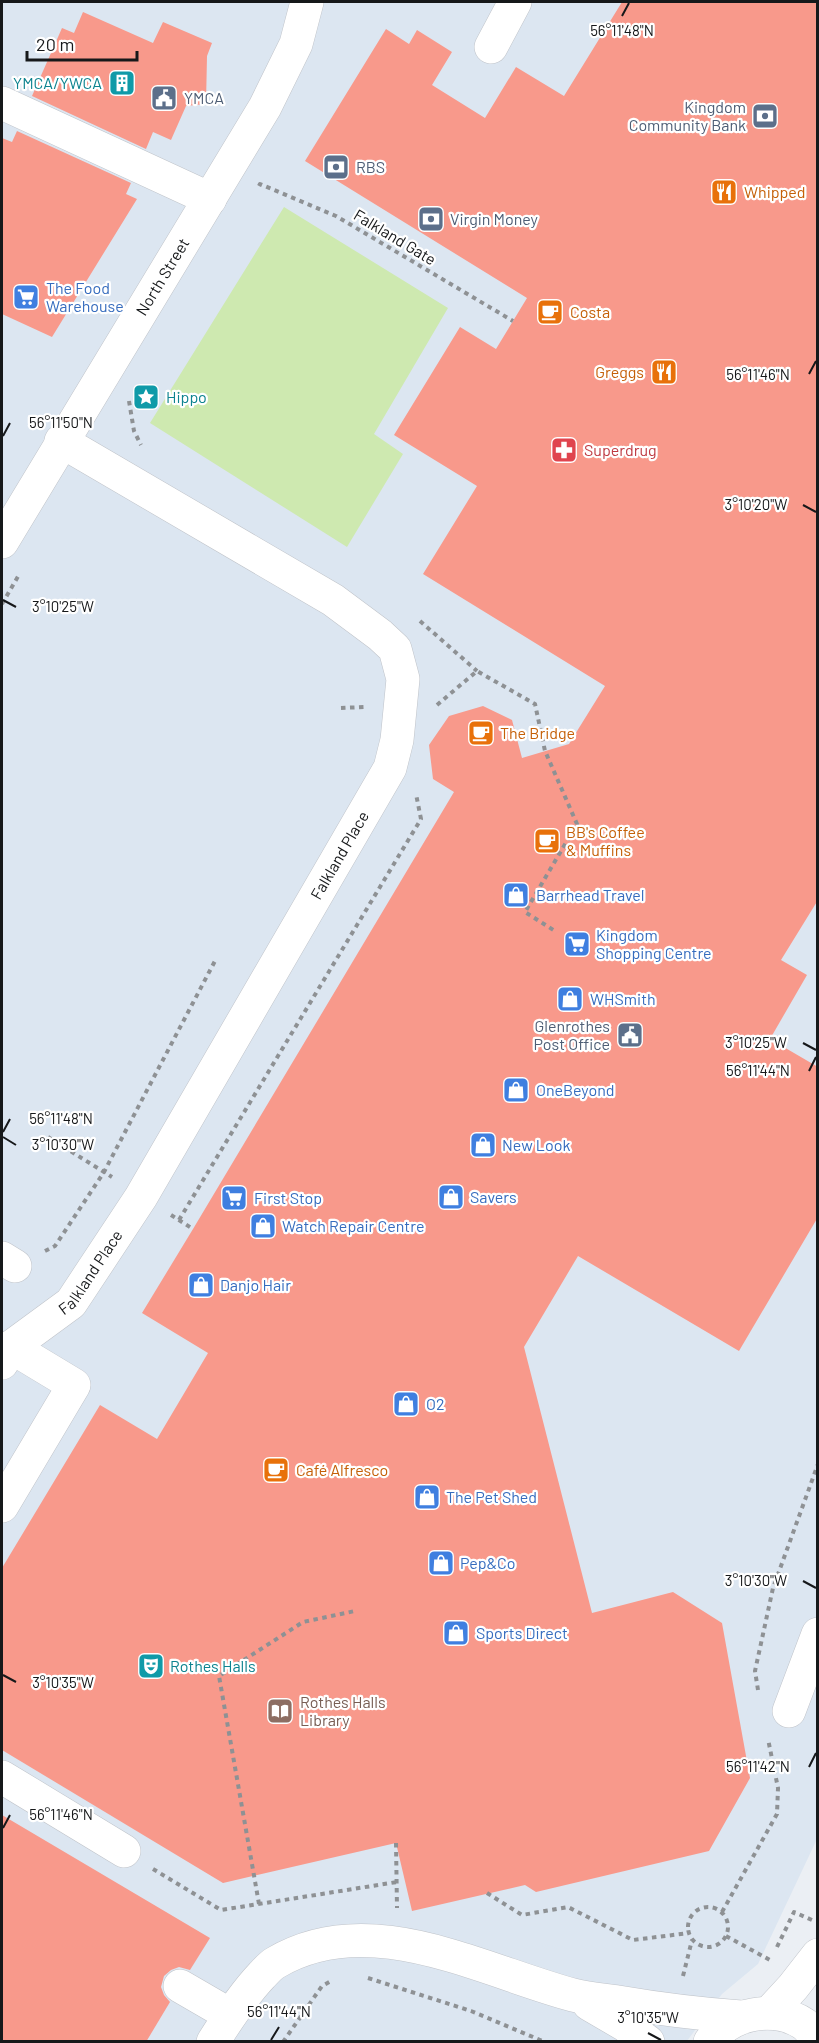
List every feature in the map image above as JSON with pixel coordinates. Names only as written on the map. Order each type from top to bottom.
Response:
[{"type":"street","name":"North Street","points":[[2,542],[265,107],[296,44],[307,2]]},
{"type":"street","points":[[491,47],[515,2]]},
{"type":"street","points":[[2,103],[210,199]]},
{"type":"street","name":"Falkland Place","points":[[6,1355],[71,1303],[141,1197],[390,768],[397,740],[403,679],[395,649],[333,600],[61,441]]},
{"type":"street","points":[[2,1506],[74,1384],[6,1355]]},
{"type":"street","points":[[789,1711],[818,1634]]},
{"type":"street","points":[[2,1777],[124,1851]]},
{"type":"street","points":[[180,1986],[222,2028],[249,1989],[273,1963],[304,1950],[339,1941],[376,1940],[413,1946],[467,1960],[575,1996],[680,2012],[787,2016],[805,2025],[818,2038]]},
{"type":"street","points":[[710,2042],[716,2034],[755,2015],[793,1987],[818,1955]]},
{"type":"street","points":[[575,1996],[625,2025],[648,2042]]},
{"type":"path","name":"Falkland Gate","points":[[254,194],[260,184],[336,216],[513,321]]},
{"type":"path","points":[[128,392],[134,431],[145,454]]},
{"type":"path","points":[[417,619],[427,625],[477,671],[535,704],[545,751],[577,824],[525,912],[555,931]]},
{"type":"path","points":[[341,708],[367,706],[400,714],[428,713],[477,671]]},
{"type":"path","points":[[178,1220],[421,819],[415,785]]},
{"type":"path","points":[[8,1262],[55,1246],[104,1172],[216,959]]},
{"type":"path","points":[[48,1137],[104,1172]]},
{"type":"path","points":[[259,1904],[219,1676],[303,1622],[355,1611]]},
{"type":"path","points":[[124,1851],[221,1910],[397,1882]]},
{"type":"path","points":[[487,1893],[522,1915],[568,1907],[633,1940],[689,1933]]},
{"type":"path","points":[[710,1906],[726,1917],[728,1924],[726,1936],[716,1945],[703,1946],[692,1939],[689,1933],[689,1920],[698,1910],[710,1906]]},
{"type":"path","points":[[726,1936],[771,1961],[794,1912],[818,1922]]},
{"type":"path","points":[[358,1975],[471,2011],[545,2042]]},
{"type":"path","points":[[283,2042],[322,1986],[339,1977]]},
{"type":"shaded area","points":[[2,2],[817,2],[817,1839],[758,1964],[722,1994],[687,2041],[2,2042]]},
{"type":"green space","points":[[284,207],[448,308],[374,434],[403,454],[347,547],[150,423]]},
{"type":"building","name":"Kingdom Shopping Centre","points":[[622,2],[818,2],[818,900],[781,960],[807,975],[770,1039],[818,1067],[818,1217],[739,1351],[578,1256],[524,1347],[592,1613],[673,1592],[722,1623],[750,1778],[709,1851],[536,1892],[525,1885],[412,1911],[396,1843],[223,1883],[2,1750],[2,1568],[100,1405],[157,1439],[208,1353],[142,1313],[454,792],[433,779],[429,745],[449,716],[483,706],[512,720],[522,758],[569,744],[605,686],[423,574],[477,486],[394,435],[460,327],[496,349],[527,298],[305,161],[386,29],[409,44],[417,30],[452,52],[432,85],[485,118],[516,67],[564,96]]},
{"type":"building","name":"YMCA/YWCA","points":[[83,12],[153,43],[163,22],[212,43],[207,56],[206,104],[186,106],[171,140],[153,132],[146,149],[32,96],[62,28],[74,33]]},
{"type":"building","points":[[17,131],[131,183],[126,194],[137,199],[52,337],[2,314],[2,138],[12,142]]},
{"type":"building","points":[[2,1815],[210,1938],[190,1970],[179,1967],[164,1976],[161,1987],[170,2002],[146,2042],[2,2042]]},
{"type":"place","name":"YMCA/YWCA","points":[[122,83]]},
{"type":"place","name":"YMCA","points":[[164,98]]},
{"type":"place","name":"Kingdom Community Bank","points":[[765,116]]},
{"type":"place","name":"RBS","points":[[336,167]]},
{"type":"place","name":"Whipped","points":[[724,192]]},
{"type":"place","name":"Virgin Money","points":[[431,219]]},
{"type":"place","name":"The Food Warehouse","points":[[26,297]]},
{"type":"place","name":"Costa","points":[[550,312]]},
{"type":"place","name":"Greggs","points":[[664,372]]},
{"type":"place","name":"Hippo","points":[[146,397]]},
{"type":"place","name":"Superdrug","points":[[564,450]]},
{"type":"place","name":"The Bridge","points":[[481,733]]},
{"type":"place","name":"BB's Coffee & Muffins","points":[[547,841]]},
{"type":"place","name":"Barrhead Travel","points":[[516,895]]},
{"type":"place","name":"Kingdom Shopping Centre","points":[[577,944]]},
{"type":"place","name":"WHSmith","points":[[570,999]]},
{"type":"place","name":"Glenrothes Post Office","points":[[630,1035]]},
{"type":"place","name":"OneBeyond","points":[[516,1090]]},
{"type":"place","name":"New Look","points":[[483,1145]]},
{"type":"place","name":"Savers","points":[[451,1197]]},
{"type":"place","name":"First Stop","points":[[234,1198]]},
{"type":"place","name":"Watch Repair Centre","points":[[263,1226]]},
{"type":"place","name":"Danjo Hair","points":[[201,1285]]},
{"type":"place","name":"O2","points":[[406,1404]]},
{"type":"place","name":"Café Alfresco","points":[[276,1470]]},
{"type":"place","name":"The Pet Shed","points":[[427,1497]]},
{"type":"place","name":"Pep&Co","points":[[441,1563]]},
{"type":"place","name":"Sports Direct","points":[[456,1633]]},
{"type":"place","name":"Rothes Halls","points":[[151,1666]]},
{"type":"place","name":"Rothes Halls Library","points":[[280,1711]]}]
